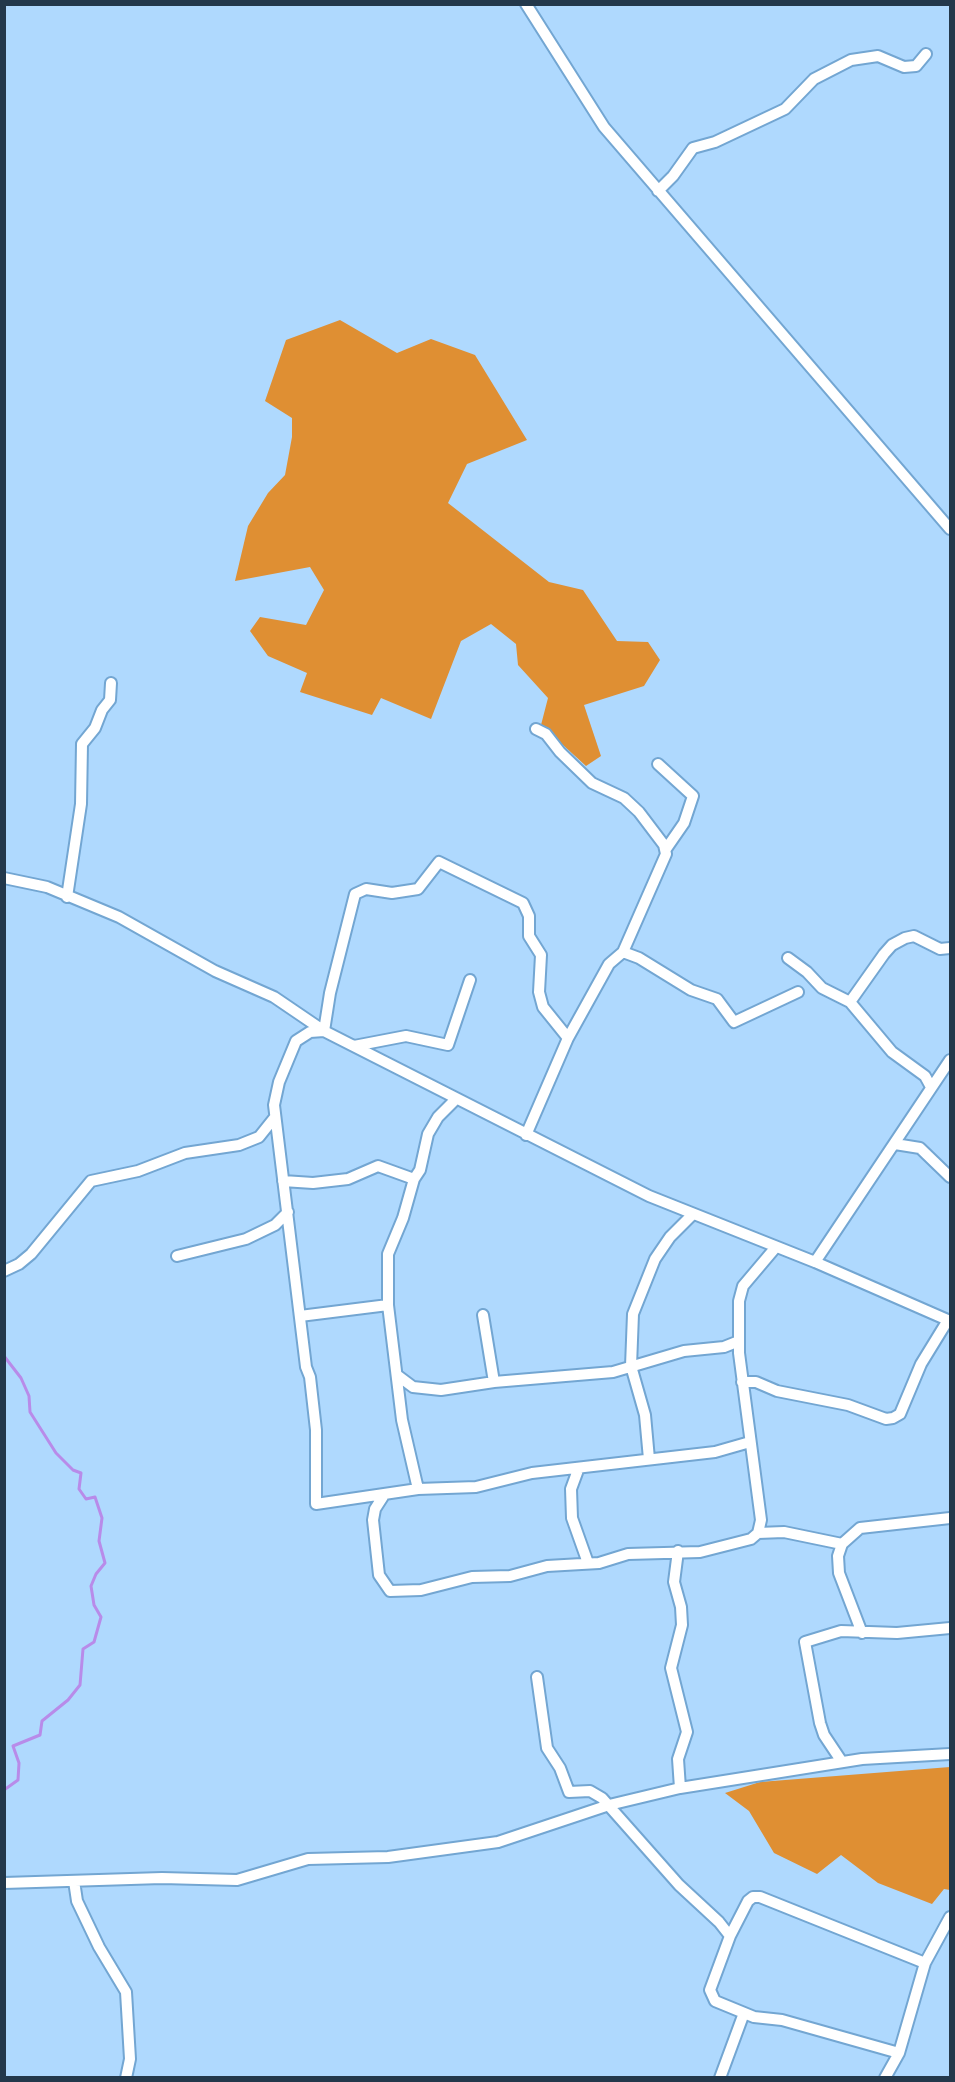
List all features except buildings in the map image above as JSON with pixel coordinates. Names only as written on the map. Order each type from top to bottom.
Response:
[{"type":"street","points":[[526,4],[604,127],[951,529]]},
{"type":"street","points":[[658,191],[673,176],[693,148],[715,142],[785,109],[813,79],[851,60],[878,56],[904,68],[916,66],[926,54]]},
{"type":"street","points":[[67,897],[81,804],[82,744],[95,728],[102,710],[110,700],[111,683]]},
{"type":"street","points":[[536,729],[546,734],[560,752],[592,783],[628,801],[666,849]]},
{"type":"street","points":[[526,1135],[568,1038],[609,964],[623,952],[664,861],[666,849],[684,823],[693,796],[658,764]]},
{"type":"street","points":[[324,1031],[330,993],[355,894],[366,889],[392,893],[418,889],[439,862],[523,903],[528,909],[529,936],[541,955],[540,999],[547,1014],[568,1038]]},
{"type":"street","points":[[4,878],[47,887],[118,917],[215,971],[274,997],[324,1031],[455,1100],[692,1215],[815,1262],[949,1321],[921,1364],[900,1414],[893,1418],[886,1419],[848,1405],[777,1391],[756,1382],[742,1382]]},
{"type":"street","points":[[850,1002],[884,954],[892,945],[905,938],[914,936],[940,949],[951,948]]},
{"type":"street","points":[[623,952],[639,958],[698,994],[717,999],[734,1022],[798,992]]},
{"type":"street","points":[[788,958],[807,972],[822,988],[850,1002],[892,1052],[925,1076],[931,1087]]},
{"type":"street","points":[[354,1046],[406,1036],[448,1045],[470,980]]},
{"type":"street","points":[[324,1031],[303,1035],[292,1047],[279,1082],[275,1117],[316,1430],[316,1504],[418,1488],[457,1489],[532,1473],[578,1470],[724,1450],[750,1442]]},
{"type":"street","points":[[815,1262],[951,1060]]},
{"type":"street","points":[[418,1488],[402,1420],[388,1305],[388,1254],[414,1179],[420,1170],[431,1126],[455,1100]]},
{"type":"street","points":[[4,1271],[19,1264],[31,1254],[90,1181],[138,1171],[185,1153],[239,1145],[259,1137],[275,1117]]},
{"type":"street","points":[[895,1144],[920,1148],[951,1177]]},
{"type":"street","points":[[283,1181],[313,1183],[348,1179],[378,1166],[414,1179]]},
{"type":"street","points":[[177,1256],[246,1239],[275,1226],[288,1212]]},
{"type":"street","points":[[649,1459],[645,1414],[631,1366],[633,1314],[641,1288],[664,1245],[692,1215]]},
{"type":"street","points":[[758,1533],[760,1511],[742,1382],[739,1341],[740,1292],[776,1247]]},
{"type":"street","points":[[300,1316],[388,1305]]},
{"type":"street","points":[[483,1315],[494,1382]]},
{"type":"street","points":[[397,1376],[406,1384],[423,1390],[441,1390],[494,1382],[613,1372],[684,1351],[724,1347],[739,1341]]},
{"type":"street","points":[[578,1470],[571,1489],[572,1518],[588,1563]]},
{"type":"street","points":[[384,1495],[375,1509],[373,1520],[379,1575],[390,1591],[421,1590],[472,1576],[510,1576],[535,1568],[588,1563],[628,1554],[708,1550],[751,1539],[758,1533],[784,1532],[842,1544]]},
{"type":"street","points":[[862,1633],[839,1572],[838,1556],[842,1544],[860,1528],[951,1518]]},
{"type":"street","points":[[678,1551],[674,1582],[681,1607],[682,1625],[671,1668],[687,1732],[678,1759],[681,1788]]},
{"type":"street","points":[[842,1762],[824,1735],[820,1723],[805,1642],[841,1631],[897,1633],[951,1628]]},
{"type":"street","points":[[537,1677],[547,1748],[560,1768],[566,1786],[573,1793],[596,1793],[679,1885],[719,1922],[730,1936]]},
{"type":"street","points":[[4,1883],[250,1878],[308,1860],[388,1857],[498,1842],[609,1805],[681,1788],[842,1762],[951,1754]]},
{"type":"street","points":[[74,1881],[78,1901],[99,1947],[126,1992],[130,2059],[126,2078]]},
{"type":"street","points":[[899,2053],[782,2020],[744,2013],[715,2001],[710,1990],[730,1936],[748,1901],[753,1897],[760,1897],[925,1964]]},
{"type":"street","points":[[885,2078],[899,2053],[925,1964],[951,1917]]},
{"type":"street","points":[[720,2078],[744,2013]]},
{"type":"shaded area","points":[[340,320],[397,353],[431,339],[475,355],[527,440],[467,464],[448,503],[549,582],[583,590],[617,641],[648,642],[660,660],[644,686],[584,705],[601,756],[586,766],[541,725],[548,698],[518,665],[516,644],[491,624],[461,641],[431,719],[381,698],[372,715],[300,692],[307,673],[268,656],[250,631],[260,617],[306,625],[324,590],[310,567],[235,581],[248,526],[268,493],[285,475],[292,437],[292,418],[265,401],[286,340]]},
{"type":"shaded area","points":[[950,1767],[950,1890],[944,1889],[932,1904],[878,1883],[841,1855],[817,1874],[774,1853],[749,1811],[725,1793],[760,1782]]},
{"type":"waterway","points":[[4,1356],[21,1378],[29,1396],[30,1412],[56,1453],[73,1470],[81,1473],[79,1489],[86,1499],[95,1497],[102,1518],[99,1541],[105,1563],[96,1574],[91,1586],[94,1605],[101,1617],[94,1642],[83,1649],[80,1685],[68,1700],[42,1721],[40,1735],[13,1746],[19,1763],[18,1780],[4,1790]]}]
